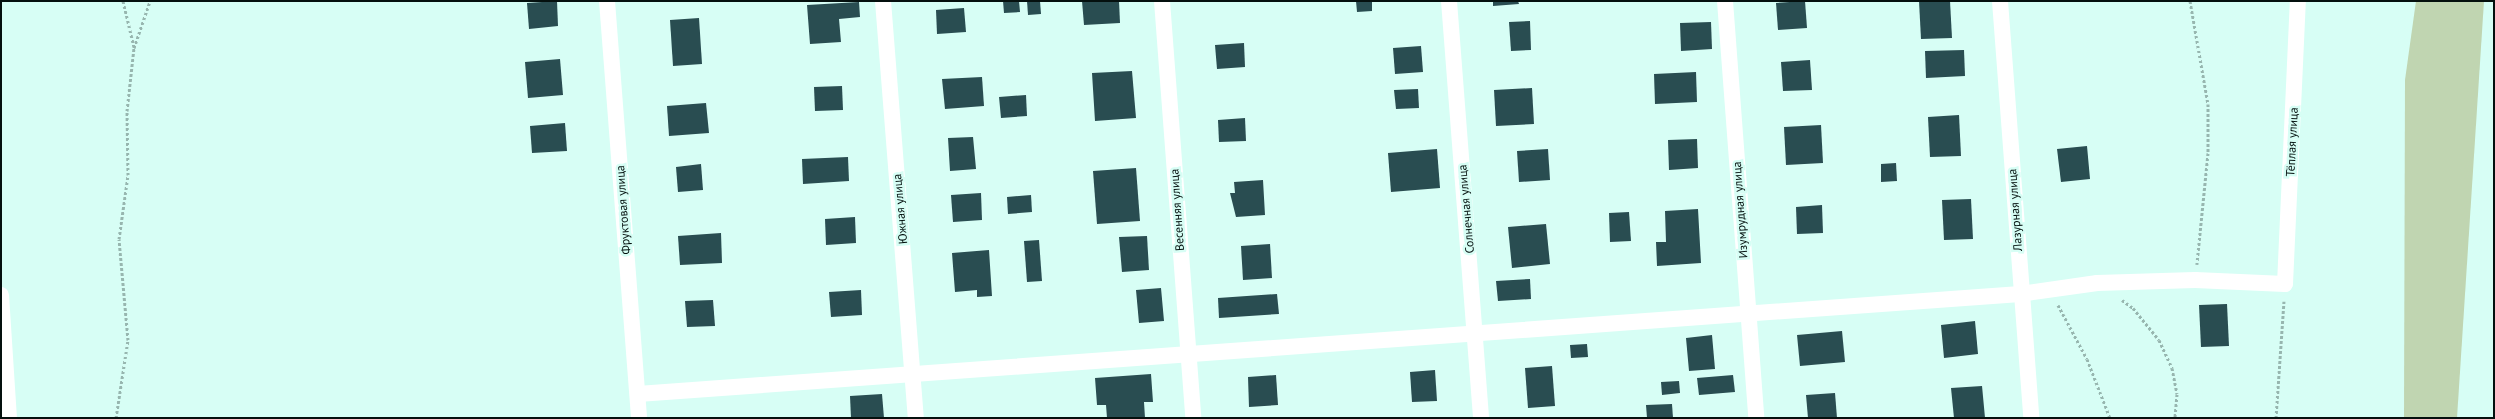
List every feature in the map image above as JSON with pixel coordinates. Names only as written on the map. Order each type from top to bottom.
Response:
[{"type":"street","name":"Фруктовая улица","points":[[607,1],[639,418]]},
{"type":"street","name":"Южная улица","points":[[883,1],[916,418]]},
{"type":"street","name":"Весенняя улица","points":[[1162,1],[1193,418]]},
{"type":"street","name":"Солнечная улица","points":[[1449,1],[1482,418]]},
{"type":"street","name":"Изумрудная улица","points":[[1724,1],[1756,418]]},
{"type":"street","name":"Лазурная улица","points":[[2000,1],[2020,294],[2031,418]]},
{"type":"street","name":"Тёплая улица","points":[[2285,284],[2298,1]]},
{"type":"street","points":[[638,394],[1188,357],[1475,333],[2020,294],[2097,283],[2195,280],[2285,284]]},
{"type":"street","points":[[1,296],[9,418]]},
{"type":"path","points":[[124,1],[134,48]]},
{"type":"path","points":[[116,418],[128,340],[119,239],[128,175],[127,111],[134,48],[150,1]]},
{"type":"path","points":[[2190,1],[2208,114],[2208,153],[2195,280]]},
{"type":"path","points":[[2097,283],[2133,308],[2159,340],[2172,368],[2176,385],[2175,418]]},
{"type":"path","points":[[2276,418],[2285,284]]},
{"type":"path","points":[[2046,290],[2087,359],[2110,418]]},
{"type":"green space","points":[[2416,1],[2484,1],[2457,418],[2404,418],[2405,80]]},
{"type":"building","points":[[557,1],[558,26],[529,29],[527,3]]},
{"type":"building","points":[[1003,1],[1019,1],[1020,12],[1004,13]]},
{"type":"building","points":[[1027,1],[1040,1],[1041,14],[1028,15]]},
{"type":"building","points":[[1082,1],[1119,1],[1120,23],[1084,25]]},
{"type":"building","points":[[1356,1],[1372,1],[1372,11],[1357,12]]},
{"type":"building","points":[[1493,1],[1518,1],[1519,4],[1493,6]]},
{"type":"building","points":[[1805,1],[1807,28],[1778,30],[1776,3]]},
{"type":"building","points":[[1919,1],[1950,1],[1952,38],[1921,39]]},
{"type":"building","points":[[859,2],[860,17],[839,19],[841,42],[810,44],[807,5]]},
{"type":"building","points":[[964,8],[966,32],[937,34],[936,10]]},
{"type":"building","points":[[699,18],[702,64],[673,66],[670,20]]},
{"type":"building","points":[[1530,21],[1531,50],[1511,51],[1509,22]]},
{"type":"building","points":[[1711,22],[1712,49],[1681,51],[1680,23]]},
{"type":"building","points":[[1244,43],[1245,67],[1217,69],[1215,45]]},
{"type":"building","points":[[1421,46],[1423,72],[1395,74],[1393,48]]},
{"type":"building","points":[[1964,50],[1965,76],[1926,78],[1925,51]]},
{"type":"building","points":[[560,59],[563,95],[528,98],[525,62]]},
{"type":"building","points":[[1810,60],[1812,90],[1783,91],[1781,62]]},
{"type":"building","points":[[1132,71],[1136,118],[1095,121],[1092,73]]},
{"type":"building","points":[[1696,72],[1697,102],[1655,104],[1654,74]]},
{"type":"building","points":[[982,77],[984,106],[945,109],[942,79]]},
{"type":"building","points":[[842,86],[843,110],[815,111],[814,87]]},
{"type":"building","points":[[1532,88],[1534,124],[1496,126],[1494,90]]},
{"type":"building","points":[[1418,89],[1419,108],[1396,109],[1394,90]]},
{"type":"building","points":[[1026,95],[1027,116],[1001,118],[999,97]]},
{"type":"building","points":[[706,103],[709,133],[669,136],[667,106]]},
{"type":"building","points":[[1959,115],[1961,156],[1930,157],[1928,117]]},
{"type":"building","points":[[1245,118],[1246,141],[1219,142],[1218,120]]},
{"type":"building","points":[[565,123],[567,151],[532,153],[530,126]]},
{"type":"building","points":[[1821,125],[1823,163],[1786,165],[1784,127]]},
{"type":"building","points":[[973,137],[976,169],[950,171],[948,138]]},
{"type":"building","points":[[1697,139],[1698,168],[1669,170],[1668,140]]},
{"type":"building","points":[[2087,146],[2090,179],[2061,182],[2057,149]]},
{"type":"building","points":[[1437,149],[1440,188],[1391,192],[1388,153]]},
{"type":"building","points":[[1548,149],[1550,180],[1519,182],[1517,151]]},
{"type":"building","points":[[848,157],[849,181],[803,184],[802,159]]},
{"type":"building","points":[[1896,163],[1897,181],[1881,182],[1881,164]]},
{"type":"building","points":[[701,164],[703,190],[678,192],[676,167]]},
{"type":"building","points":[[1136,168],[1140,221],[1097,224],[1093,171]]},
{"type":"building","points":[[1263,180],[1265,215],[1236,217],[1230,193],[1235,193],[1234,182]]},
{"type":"building","points":[[981,193],[982,220],[953,222],[951,195]]},
{"type":"building","points":[[1031,195],[1032,212],[1008,214],[1007,197]]},
{"type":"building","points":[[1971,199],[1973,239],[1944,240],[1942,200]]},
{"type":"building","points":[[1822,205],[1823,233],[1797,234],[1796,207]]},
{"type":"building","points":[[1698,209],[1701,263],[1657,266],[1656,242],[1666,242],[1665,211]]},
{"type":"building","points":[[1629,212],[1631,241],[1610,242],[1609,213]]},
{"type":"building","points":[[855,217],[856,243],[826,245],[825,219]]},
{"type":"building","points":[[1546,224],[1550,264],[1512,268],[1508,227]]},
{"type":"building","points":[[721,233],[722,263],[680,265],[678,236]]},
{"type":"building","points":[[1147,236],[1149,270],[1122,272],[1119,237]]},
{"type":"building","points":[[1039,240],[1042,281],[1027,282],[1024,241]]},
{"type":"building","points":[[1270,244],[1272,278],[1243,280],[1241,246]]},
{"type":"building","points":[[989,250],[992,296],[977,297],[977,290],[955,292],[952,253]]},
{"type":"building","points":[[1530,279],[1531,299],[1498,301],[1496,281]]},
{"type":"building","points":[[1161,288],[1164,321],[1139,323],[1136,290]]},
{"type":"building","points":[[861,290],[862,315],[831,317],[829,292]]},
{"type":"building","points":[[1277,294],[1279,314],[1219,318],[1218,298]]},
{"type":"building","points":[[713,300],[715,326],[687,327],[685,301]]},
{"type":"building","points":[[2227,304],[2229,346],[2201,347],[2199,305]]},
{"type":"building","points":[[1975,321],[1978,354],[1944,358],[1941,325]]},
{"type":"building","points":[[1842,331],[1845,362],[1800,366],[1797,335]]},
{"type":"building","points":[[1712,335],[1715,369],[1689,371],[1686,338]]},
{"type":"building","points":[[1587,344],[1588,357],[1571,358],[1570,345]]},
{"type":"building","points":[[1552,366],[1555,406],[1528,408],[1525,368]]},
{"type":"building","points":[[1435,370],[1437,401],[1412,402],[1410,372]]},
{"type":"building","points":[[1151,374],[1153,402],[1144,402],[1145,418],[1107,418],[1106,405],[1097,405],[1095,378]]},
{"type":"building","points":[[1276,375],[1278,405],[1249,407],[1248,377]]},
{"type":"building","points":[[1733,375],[1735,392],[1699,395],[1697,378]]},
{"type":"building","points":[[1679,381],[1680,393],[1662,395],[1661,382]]},
{"type":"building","points":[[1982,386],[1985,418],[1954,418],[1951,388]]},
{"type":"building","points":[[1835,393],[1837,418],[1808,418],[1806,395]]},
{"type":"building","points":[[882,394],[884,418],[851,418],[850,396]]},
{"type":"building","points":[[1672,404],[1673,418],[1647,418],[1646,405]]}]
